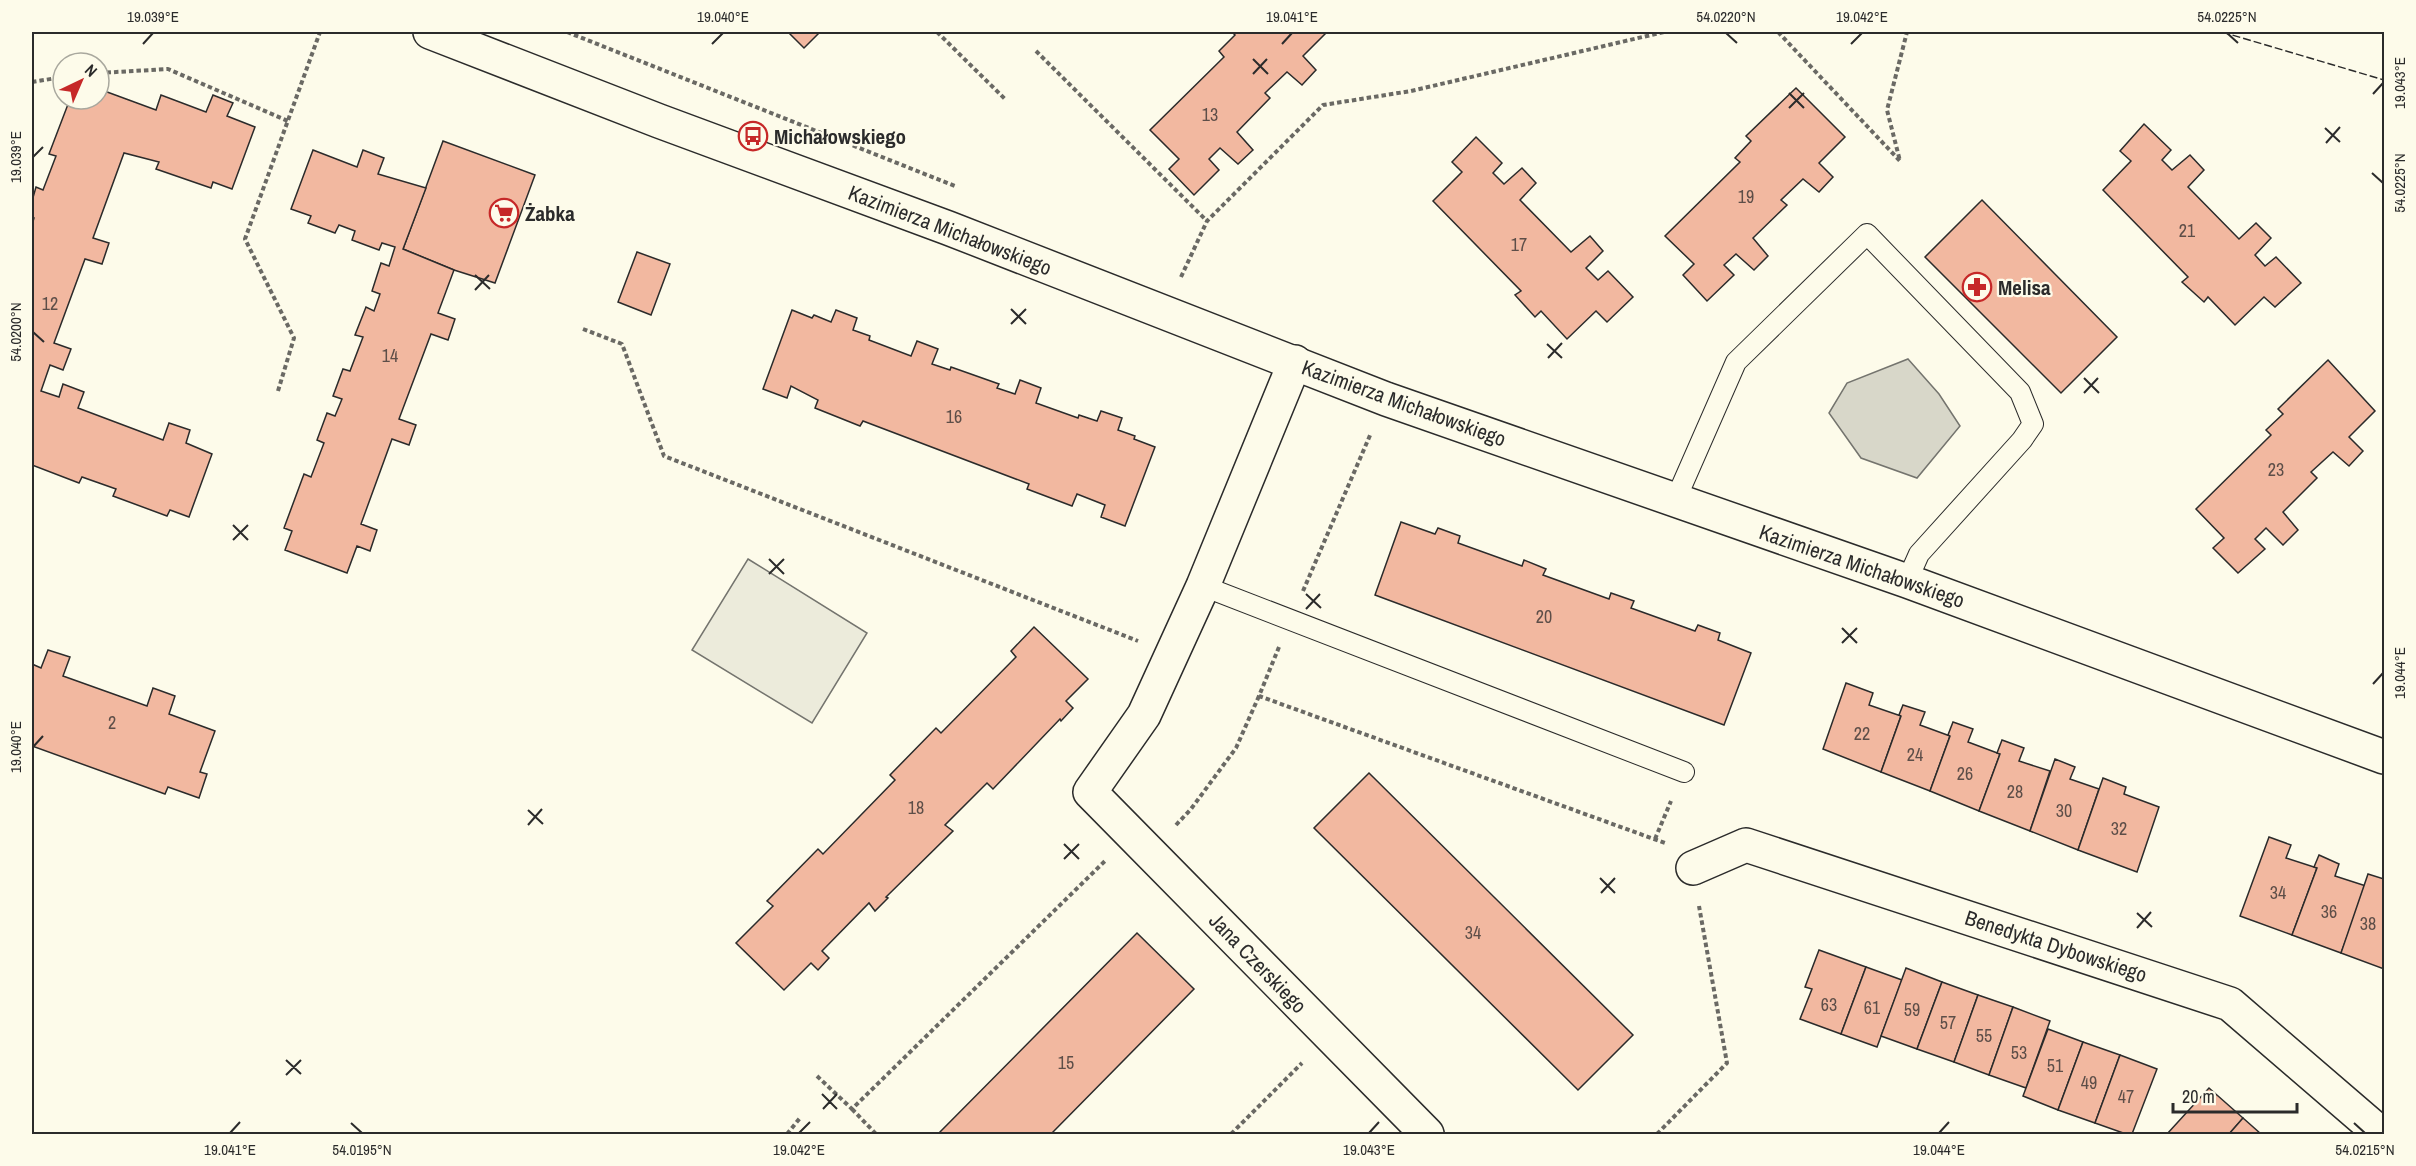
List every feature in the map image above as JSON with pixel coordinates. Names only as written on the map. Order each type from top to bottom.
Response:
[{"type":"street","name":"Kazimierza Michałowskiego","points":[[430,32],[659,121],[948,228],[1386,399],[1907,581],[2385,757]]},
{"type":"street","points":[[1172,654],[1203,586],[1295,362]]},
{"type":"street","name":"Jana Czerskiego","points":[[1172,654],[1144,715],[1090,792],[1427,1134]]},
{"type":"street","name":"Benedykta Dybowskiego","points":[[1693,867],[1746,845],[2230,1004],[2381,1134]]},
{"type":"lane","points":[[1675,501],[1736,362],[1867,234],[2020,392],[2033,424],[2022,440],[1919,554],[1907,581]]},
{"type":"lane","points":[[1203,586],[1684,771]]},
{"type":"path","points":[[278,391],[294,338],[245,239],[320,32]]},
{"type":"path","points":[[567,32],[960,188]]},
{"type":"path","points":[[937,32],[1005,99]]},
{"type":"path","points":[[1181,277],[1207,221],[1323,105],[1412,91],[1664,32]]},
{"type":"path","points":[[1778,32],[1900,161],[1887,110],[1907,32]]},
{"type":"path","points":[[1036,51],[1207,221]]},
{"type":"path","points":[[111,72],[168,69],[288,121]]},
{"type":"path","points":[[32,82],[51,79]]},
{"type":"path","points":[[1170,273],[1191,281]]},
{"type":"path","points":[[583,329],[622,344],[663,456],[1172,654]]},
{"type":"path","points":[[852,1109],[1108,858],[1126,872],[1149,852],[1191,809],[1236,748],[1259,696]]},
{"type":"path","points":[[1655,839],[1684,771]]},
{"type":"path","points":[[1657,1134],[1727,1063],[1693,867]]},
{"type":"path","points":[[1231,1134],[1303,1061]]},
{"type":"path","points":[[818,1076],[876,1134]]},
{"type":"path","points":[[787,1134],[800,1118]]},
{"type":"shaded area","points":[[1908,359],[1939,394],[1960,426],[1917,478],[1861,458],[1829,413],[1847,383]]},
{"type":"shaded area","points":[[748,559],[867,633],[812,723],[692,650]]},
{"type":"building","points":[[788,32],[820,32],[804,48]]},
{"type":"building","points":[[1232,32],[1327,32],[1303,56],[1316,70],[1302,85],[1287,72],[1265,93],[1270,98],[1237,132],[1253,150],[1238,164],[1220,148],[1209,159],[1219,170],[1194,195],[1169,169],[1179,159],[1150,130],[1224,57],[1219,51],[1235,35]]},
{"type":"building","points":[[1796,88],[1845,137],[1819,163],[1833,177],[1819,192],[1803,179],[1781,200],[1787,205],[1753,238],[1768,256],[1754,270],[1736,254],[1724,265],[1734,275],[1707,301],[1683,275],[1694,264],[1665,236],[1740,162],[1735,158],[1751,141],[1746,136]]},
{"type":"building","points":[[111,93],[156,110],[161,95],[206,112],[213,95],[233,103],[227,116],[255,127],[232,189],[213,182],[211,188],[156,169],[159,162],[124,153],[93,238],[109,243],[102,264],[85,259],[54,343],[71,349],[63,370],[50,365],[41,391],[59,397],[63,384],[84,392],[78,408],[163,440],[169,423],[190,430],[186,443],[212,454],[189,517],[170,510],[167,516],[113,496],[116,489],[82,477],[79,483],[32,465],[32,225],[34,218],[32,217],[32,201],[36,187],[43,190],[56,156],[49,154],[65,111],[111,111]]},
{"type":"building","points":[[2144,124],[2171,150],[2162,160],[2172,170],[2190,155],[2204,170],[2188,187],[2239,239],[2256,223],[2271,238],[2255,255],[2265,266],[2276,257],[2301,283],[2275,307],[2264,297],[2235,325],[2208,297],[2204,302],[2182,282],[2188,277],[2103,190],[2131,161],[2120,151]]},
{"type":"building","points":[[1476,137],[1502,163],[1493,173],[1504,184],[1522,168],[1536,183],[1520,200],[1571,252],[1590,236],[1603,251],[1586,268],[1598,280],[1608,271],[1633,297],[1607,322],[1596,311],[1567,339],[1541,311],[1535,317],[1515,295],[1521,291],[1433,201],[1462,172],[1452,162]]},
{"type":"building","points":[[443,141],[535,175],[495,283],[454,270],[403,249]]},
{"type":"building","points":[[313,150],[357,167],[363,150],[384,158],[378,174],[426,188],[403,249],[454,270],[438,313],[455,319],[448,340],[431,334],[399,419],[416,425],[409,445],[392,439],[361,524],[377,530],[370,551],[357,546],[347,573],[285,550],[292,531],[284,528],[304,474],[311,477],[324,443],[317,440],[327,413],[335,416],[342,399],[333,396],[343,369],[350,371],[363,337],[355,335],[366,307],[374,311],[380,294],[372,291],[381,263],[389,266],[395,247],[382,243],[379,250],[352,240],[355,231],[339,225],[335,233],[308,223],[311,216],[291,209]]},
{"type":"building","points":[[1982,200],[2117,337],[2061,393],[1925,257]]},
{"type":"building","points":[[637,252],[670,264],[651,315],[618,302]]},
{"type":"building","points":[[792,310],[831,322],[836,310],[857,318],[853,330],[870,336],[869,340],[911,356],[917,341],[938,349],[932,364],[950,370],[951,367],[999,384],[997,388],[1015,394],[1020,380],[1041,388],[1036,403],[1078,418],[1079,415],[1097,421],[1101,411],[1122,418],[1118,430],[1155,447],[1125,526],[1101,517],[1105,505],[1077,494],[1072,506],[1027,489],[1029,484],[863,421],[860,426],[815,408],[818,400],[791,386],[787,398],[763,389]]},
{"type":"building","points":[[2328,360],[2375,411],[2349,437],[2363,451],[2349,466],[2333,452],[2311,472],[2317,478],[2283,512],[2298,530],[2283,545],[2266,528],[2255,539],[2265,549],[2238,573],[2213,548],[2224,538],[2196,509],[2271,435],[2266,430],[2283,414],[2278,409]]},
{"type":"building","points":[[1401,522],[1435,534],[1438,528],[1460,536],[1458,543],[1522,566],[1524,560],[1546,569],[1543,575],[1609,599],[1611,593],[1634,601],[1631,608],[1695,631],[1698,625],[1720,633],[1718,640],[1751,653],[1724,725],[1375,595]]},
{"type":"building","points":[[1034,627],[1088,679],[1066,701],[1073,708],[993,789],[987,783],[945,825],[953,831],[886,897],[888,898],[875,911],[869,903],[822,951],[829,958],[818,970],[811,963],[784,990],[736,943],[773,906],[767,901],[818,849],[823,854],[895,780],[890,775],[936,728],[941,733],[1016,657],[1011,651]]},
{"type":"building","points":[[48,650],[70,657],[63,676],[147,706],[153,688],[175,696],[169,714],[215,731],[200,772],[207,774],[199,798],[168,787],[165,794],[32,746],[32,664],[41,668]]},
{"type":"building","points":[[1846,683],[1873,693],[1869,705],[1901,716],[1881,772],[1823,749]]},
{"type":"building","points":[[1903,705],[1925,712],[1920,725],[1950,736],[1930,791],[1881,772]]},
{"type":"building","points":[[1953,722],[1973,729],[1968,742],[2000,754],[1979,811],[1930,791]]},
{"type":"building","points":[[2002,740],[2024,748],[2019,761],[2050,771],[2030,831],[1979,811],[2000,754],[1997,753]]},
{"type":"building","points":[[2055,759],[2075,767],[2070,779],[2099,789],[2078,850],[2030,831]]},
{"type":"building","points":[[1369,773],[1633,1035],[1578,1090],[1314,828]]},
{"type":"building","points":[[2103,778],[2126,787],[2124,794],[2159,807],[2137,872],[2078,850]]},
{"type":"building","points":[[2269,837],[2291,845],[2286,858],[2317,868],[2292,935],[2240,916]]},
{"type":"building","points":[[2319,855],[2339,864],[2335,876],[2366,886],[2341,953],[2292,935],[2317,868],[2314,867]]},
{"type":"building","points":[[2368,874],[2384,879],[2384,969],[2341,953]]},
{"type":"building","points":[[1137,933],[1194,989],[1051,1134],[938,1134]]},
{"type":"building","points":[[1819,950],[1866,967],[1841,1034],[1800,1019],[1812,989],[1805,987]]},
{"type":"building","points":[[1866,967],[1902,980],[1877,1047],[1841,1034]]},
{"type":"building","points":[[1906,968],[1942,982],[1917,1049],[1881,1036]]},
{"type":"building","points":[[1942,982],[1978,995],[1954,1062],[1917,1049]]},
{"type":"building","points":[[1978,995],[2013,1007],[1989,1075],[1954,1062]]},
{"type":"building","points":[[2013,1007],[2050,1021],[2026,1088],[1989,1075]]},
{"type":"building","points":[[2048,1029],[2083,1042],[2058,1110],[2023,1096]]},
{"type":"building","points":[[2083,1042],[2120,1055],[2095,1123],[2058,1110]]},
{"type":"building","points":[[2120,1055],[2157,1069],[2132,1134],[2095,1123]]},
{"type":"building","points":[[2209,1088],[2243,1118],[2229,1134],[2167,1134]]},
{"type":"building","points":[[2243,1118],[2261,1134],[2229,1134]]},
{"type":"fence","points":[[2222,32],[2384,80]]},
{"type":"place","name":"Michałowskiego","points":[[753,136]]},
{"type":"place","name":"Żabka","points":[[504,213]]},
{"type":"place","name":"Melisa","points":[[1977,287]]}]
